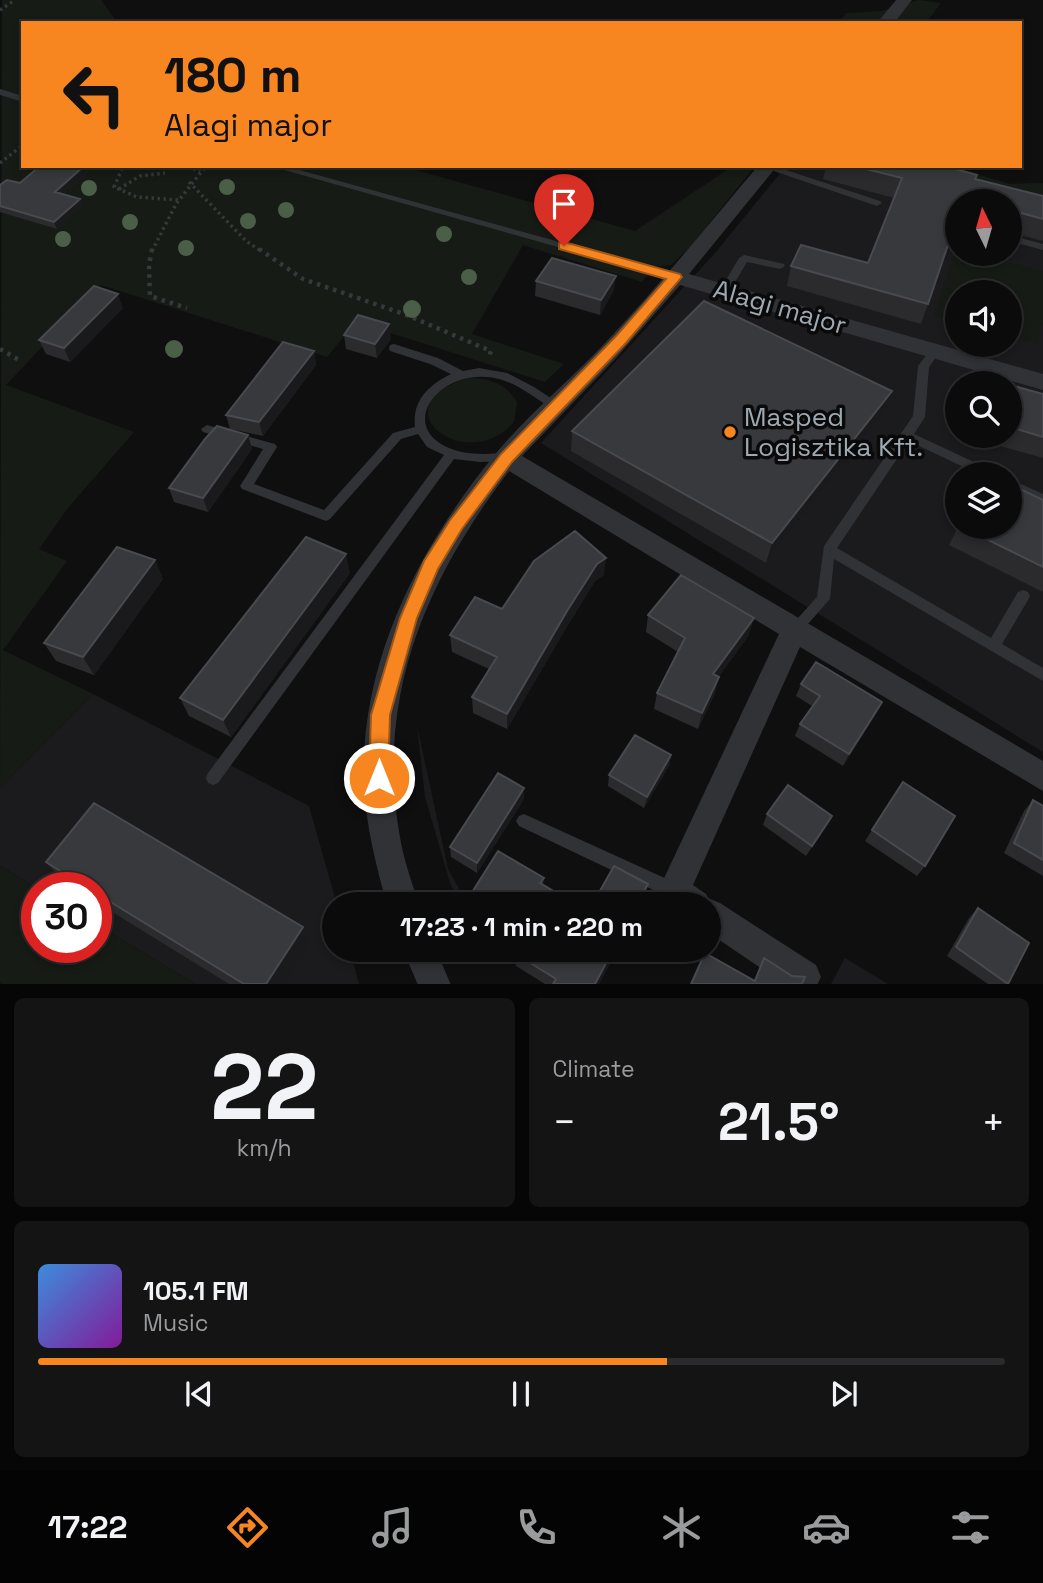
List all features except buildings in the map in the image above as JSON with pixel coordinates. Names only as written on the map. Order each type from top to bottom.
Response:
[{"type":"street","points":[[887,21],[904,0]]},
{"type":"street","points":[[398,892],[386,846],[380,798],[380,715],[408,618],[430,566],[456,525],[506,458],[621,340],[766,168]]},
{"type":"street","name":"Alagi major","points":[[675,277],[1043,382]]},
{"type":"street","points":[[506,458],[1043,777]]},
{"type":"street","points":[[686,892],[795,629]]},
{"type":"street","points":[[721,922],[804,977]]},
{"type":"street","points":[[424,962],[435,984]]},
{"type":"lane","points":[[0,92],[21,98]]},
{"type":"lane","name":"Alagi major","points":[[281,168],[675,277]]},
{"type":"lane","points":[[770,168],[877,203]]},
{"type":"lane","points":[[1022,241],[1043,247]]},
{"type":"lane","points":[[724,292],[744,258],[780,266]]},
{"type":"lane","points":[[394,348],[435,361],[460,374]]},
{"type":"lane","points":[[795,629],[823,599],[829,551],[919,417],[924,366],[935,352]]},
{"type":"lane","points":[[506,458],[451,454],[432,443],[421,429],[418,412],[425,396],[440,383],[460,374],[482,372],[504,376],[555,405]]},
{"type":"lane","points":[[207,429],[271,447],[246,486],[326,516],[397,436],[421,429]]},
{"type":"lane","points":[[908,436],[963,462]]},
{"type":"lane","points":[[213,778],[451,454]]},
{"type":"lane","points":[[1022,490],[1043,500]]},
{"type":"lane","points":[[829,551],[1043,675]]},
{"type":"lane","points":[[993,646],[1023,596]]},
{"type":"lane","points":[[524,821],[672,892]]},
{"type":"path","points":[[0,10],[15,0]]},
{"type":"path","points":[[0,163],[21,147]]},
{"type":"path","points":[[121,168],[114,187],[137,197],[178,200]]},
{"type":"path","points":[[193,168],[200,172]]},
{"type":"path","points":[[187,308],[150,296],[152,248],[178,200],[204,168]]},
{"type":"path","points":[[119,189],[140,176],[164,173]]},
{"type":"path","points":[[190,182],[246,241],[303,279],[404,314],[491,351],[482,372]]},
{"type":"path","points":[[0,349],[19,360]]},
{"type":"shaded area","points":[[2,0],[101,0],[117,21],[21,21],[21,168],[408,168],[635,231],[730,168],[753,168],[691,246],[671,265],[654,267],[642,282],[523,245],[472,334],[564,364],[545,382],[356,322],[327,357],[101,285],[6,385],[134,432],[68,508],[39,549],[67,561],[3,650],[93,694],[0,788]]},
{"type":"shaded area","points":[[919,0],[941,3],[928,21],[840,21],[846,13],[882,11]]},
{"type":"shaded area","points":[[784,168],[913,168],[985,189],[945,189],[945,266],[1022,266],[1022,200],[1043,206],[1043,752],[541,443],[715,253]]},
{"type":"shaded area","points":[[913,168],[957,168],[1010,184],[1043,183],[1043,206],[1022,200],[1022,189],[985,189]]},
{"type":"shaded area","points":[[950,266],[1022,266],[1043,271],[1043,324],[1038,344],[1022,339],[1022,280],[946,280]]},
{"type":"shaded area","points":[[945,282],[945,318],[934,315]]},
{"type":"shaded area","points":[[468,378],[496,383],[508,390],[517,402],[514,422],[495,437],[474,442],[454,440],[438,432],[429,419],[429,405],[441,390]]},
{"type":"shaded area","points":[[93,694],[309,806],[333,892],[322,892],[322,962],[353,962],[359,984],[195,984],[112,934],[112,872],[21,872],[21,878],[0,866],[0,788]]},
{"type":"shaded area","points":[[417,726],[448,869],[461,892],[454,892],[451,886],[425,797]]},
{"type":"shaded area","points":[[0,866],[21,878],[21,963],[112,963],[112,934],[195,984],[2,984]]},
{"type":"shaded area","points":[[845,958],[888,984],[831,984]]},
{"type":"place","name":"Masped Logisztika Kft.","points":[[730,432]]},
{"type":"route","points":[[379,778],[380,715],[408,618],[430,566],[456,525],[506,458],[621,340],[675,277],[564,246]]}]
